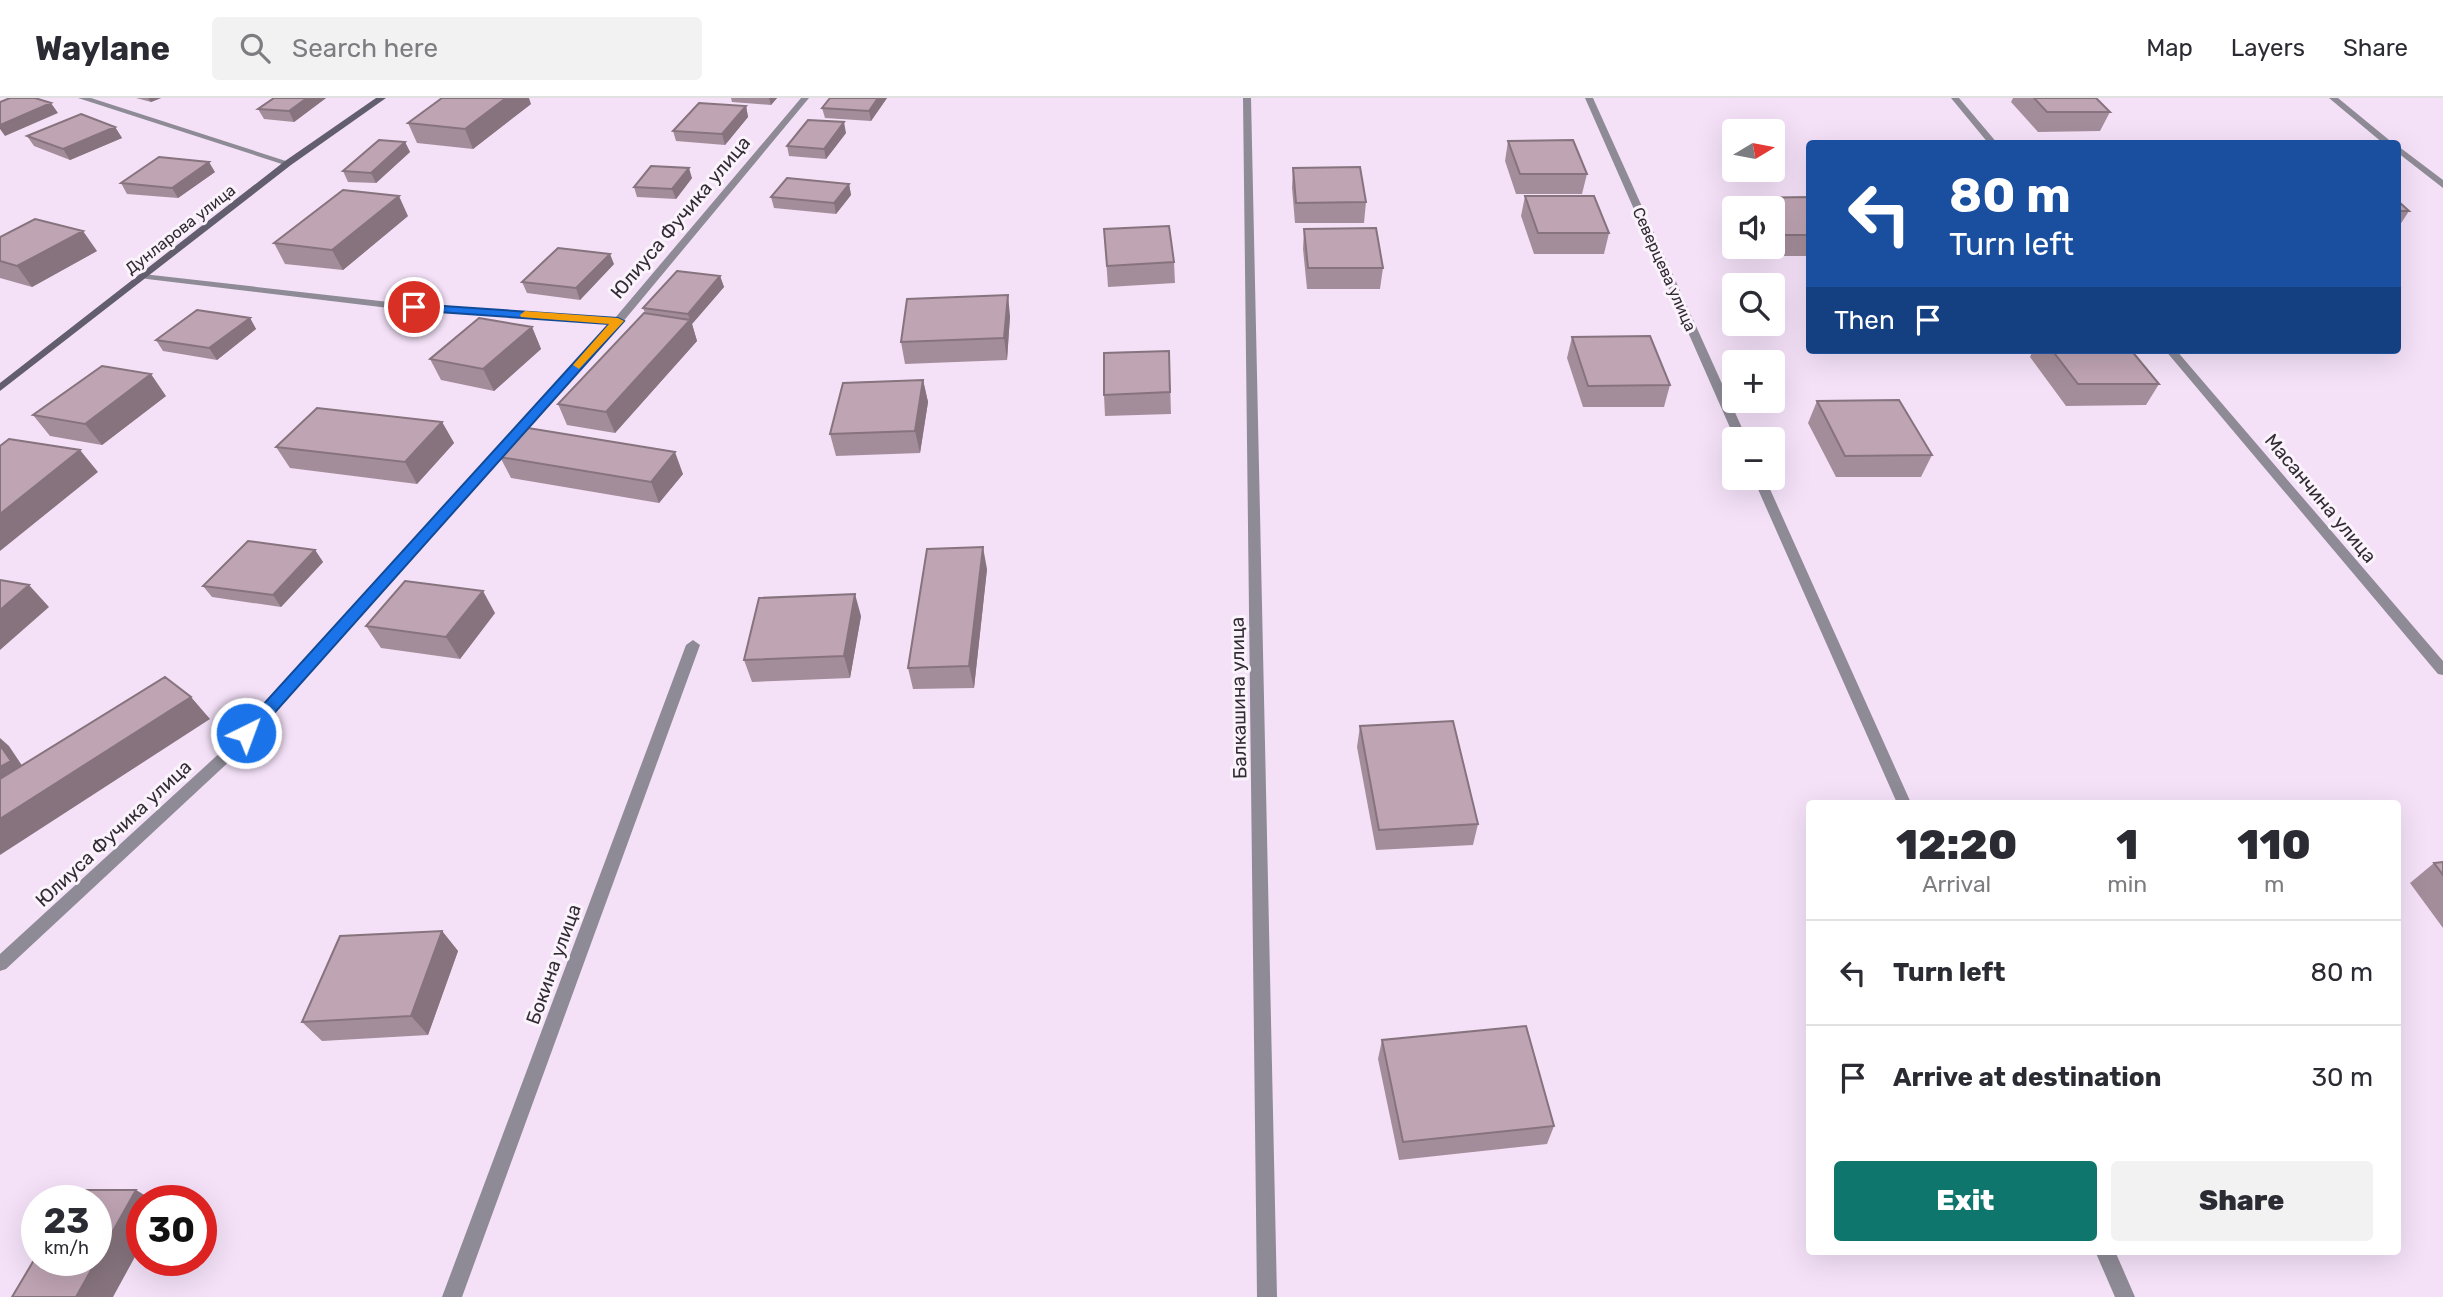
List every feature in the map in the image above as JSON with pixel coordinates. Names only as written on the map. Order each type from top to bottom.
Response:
[{"type":"main road","name":"Дунларова улица","points":[[0,388],[147,276],[288,163],[382,98]]},
{"type":"street","points":[[82,98],[288,163]]},
{"type":"street","name":"Юлиуса Фучика улица","points":[[0,964],[228,754],[618,321],[806,98]]},
{"type":"street","name":"Балкашина улица","points":[[1247,98],[1266,1297]]},
{"type":"street","name":"Северцева улица","points":[[1589,98],[1736,427]]},
{"type":"street","points":[[1955,98],[1991,140]]},
{"type":"street","points":[[2333,98],[2385,140]]},
{"type":"street","points":[[2401,151],[2443,185]]},
{"type":"street","points":[[147,276],[389,305],[618,321]]},
{"type":"street","name":"Масанчина улица","points":[[2173,354],[2443,670]]},
{"type":"street","points":[[1764,490],[1903,800]]},
{"type":"street","name":"Бокина улица","points":[[452,1297],[693,645]]},
{"type":"street","points":[[2107,1255],[2125,1297]]},
{"type":"building","points":[[10,98],[35,98],[51,103],[0,125],[0,102]]},
{"type":"building","points":[[274,98],[307,98],[289,111],[258,109]]},
{"type":"building","points":[[442,98],[506,98],[465,129],[408,123]]},
{"type":"building","points":[[830,98],[878,98],[869,111],[822,108]]},
{"type":"building","points":[[2034,98],[2096,98],[2110,112],[2047,112]]},
{"type":"building","points":[[699,103],[746,106],[722,134],[673,131]]},
{"type":"building","points":[[81,114],[115,127],[63,149],[27,136]]},
{"type":"building","points":[[808,120],[844,122],[824,149],[787,146]]},
{"type":"building","points":[[379,140],[405,142],[371,173],[343,171]]},
{"type":"building","points":[[1573,140],[1587,174],[1520,174],[1508,141]]},
{"type":"building","points":[[159,157],[209,162],[172,188],[121,183]]},
{"type":"building","points":[[651,166],[689,168],[672,189],[634,187]]},
{"type":"building","points":[[1360,167],[1366,202],[1296,203],[1293,168]]},
{"type":"building","points":[[787,178],[849,184],[834,203],[771,197]]},
{"type":"building","points":[[343,190],[399,196],[332,250],[274,243]]},
{"type":"building","points":[[1525,196],[1594,196],[1609,233],[1538,233]]},
{"type":"building","points":[[1785,197],[1806,197],[1806,235],[1785,235]]},
{"type":"building","points":[[35,219],[83,231],[17,266],[0,261],[0,237]]},
{"type":"building","points":[[1169,226],[1174,262],[1107,266],[1104,229]]},
{"type":"building","points":[[1376,228],[1383,268],[1308,268],[1304,229]]},
{"type":"building","points":[[558,248],[610,254],[576,288],[522,282]]},
{"type":"building","points":[[677,271],[720,276],[688,314],[643,308]]},
{"type":"building","points":[[1008,295],[1004,338],[901,342],[907,299]]},
{"type":"building","points":[[197,310],[250,318],[209,348],[156,340]]},
{"type":"building","points":[[644,313],[690,320],[606,412],[558,404]]},
{"type":"building","points":[[479,318],[532,327],[483,369],[430,359]]},
{"type":"building","points":[[1650,336],[1670,385],[1588,386],[1572,337]]},
{"type":"building","points":[[1169,351],[1170,392],[1104,395],[1104,353]]},
{"type":"building","points":[[2055,354],[2134,354],[2159,384],[2078,384]]},
{"type":"building","points":[[102,366],[151,374],[85,424],[33,415]]},
{"type":"building","points":[[923,380],[915,431],[830,434],[843,383]]},
{"type":"building","points":[[1899,400],[1932,455],[1845,456],[1817,401]]},
{"type":"building","points":[[317,408],[442,422],[405,462],[276,447]]},
{"type":"building","points":[[528,428],[675,452],[651,482],[500,457]]},
{"type":"building","points":[[9,439],[80,450],[0,514],[0,446]]},
{"type":"building","points":[[248,541],[315,550],[273,595],[203,586]]},
{"type":"building","points":[[983,547],[969,666],[908,668],[927,549]]},
{"type":"building","points":[[0,580],[29,585],[0,610]]},
{"type":"building","points":[[405,581],[483,591],[446,637],[366,626]]},
{"type":"building","points":[[855,594],[844,656],[744,660],[759,598]]},
{"type":"building","points":[[165,677],[191,697],[0,819],[0,779]]},
{"type":"building","points":[[1453,721],[1478,824],[1379,830],[1360,726]]},
{"type":"building","points":[[0,745],[11,761],[0,767]]},
{"type":"building","points":[[2443,862],[2443,875],[2434,863]]},
{"type":"building","points":[[442,931],[411,1016],[302,1022],[340,936]]},
{"type":"building","points":[[1526,1026],[1554,1126],[1403,1142],[1382,1040]]},
{"type":"building","points":[[112,1190],[126,1190],[126,1208],[112,1233]]},
{"type":"building","points":[[24,1276],[88,1276],[76,1297],[12,1297]]},
{"type":"slow traffic","points":[[525,315],[618,321],[579,365]]},
{"type":"route","points":[[246,733],[618,321],[414,307]]}]
